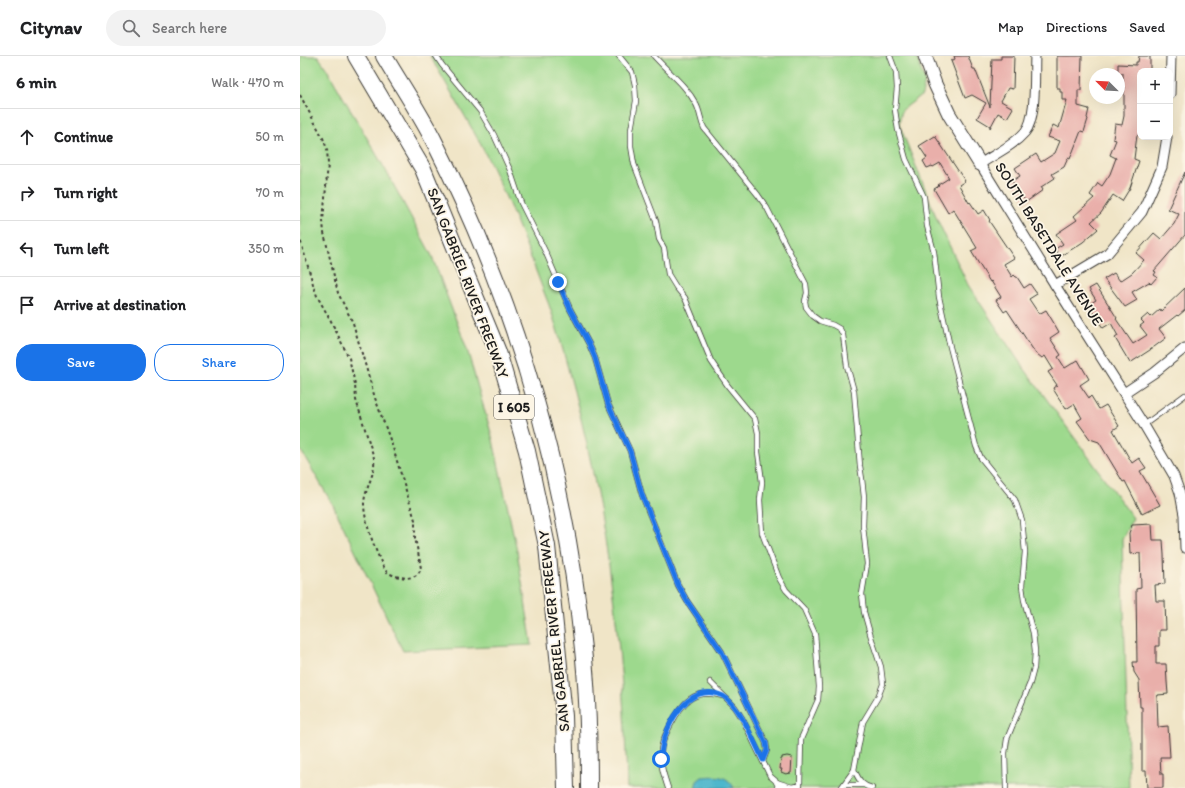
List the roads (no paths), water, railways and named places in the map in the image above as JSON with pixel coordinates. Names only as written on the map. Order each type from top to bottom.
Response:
[{"type":"highway","name":"SAN GABRIEL RIVER FREEWAY","points":[[356,56],[423,169],[498,352],[527,451],[547,546],[564,716],[566,788]]},
{"type":"highway","points":[[374,56],[412,121],[468,235],[518,372],[547,484],[558,537],[566,587],[576,678],[579,788]]},
{"type":"highway","points":[[384,56],[434,141],[464,202],[504,298],[541,415],[565,520],[575,580],[585,665],[588,711],[589,788]]},
{"type":"highway","name":"I 605","points":[[396,56],[446,144],[490,238],[519,314],[548,407],[568,488],[587,594],[596,695],[599,788]]},
{"type":"street","name":"SOUTH BASETDALE AVENUE","points":[[925,56],[935,84],[949,114],[1144,425],[1174,476],[1180,493],[1184,515],[1185,548]]},
{"type":"street","points":[[980,164],[1011,145],[1026,131],[1033,111],[1035,56]]},
{"type":"street","points":[[1171,56],[1171,68]]},
{"type":"street","points":[[1055,285],[1107,254],[1142,212],[1162,167],[1166,140]]},
{"type":"street","points":[[1124,393],[1154,373],[1185,348]]},
{"type":"lane","points":[[436,56],[480,110],[497,141],[510,170],[521,203],[546,253],[570,309],[595,358],[608,404],[630,451],[642,495],[678,585],[687,601],[722,652],[766,743],[767,750],[763,760]]},
{"type":"lane","points":[[619,56],[632,72],[636,85],[636,101],[631,130],[631,146],[634,164],[656,221],[659,239],[664,248],[668,274],[684,298],[711,361],[728,386],[755,420],[758,433],[758,452],[762,482],[760,500],[762,533],[778,578],[786,590],[804,609],[815,634],[819,687],[818,700],[801,739],[800,785],[792,787],[776,782]]},
{"type":"lane","points":[[654,56],[678,80],[696,104],[700,120],[704,128],[767,208],[806,284],[806,307],[813,316],[820,321],[840,329],[843,335],[847,366],[854,391],[864,496],[862,526],[866,564],[862,594],[864,612],[881,667],[883,684],[878,697],[863,722],[854,770],[843,786]]},
{"type":"lane","points":[[890,56],[896,72],[896,110],[898,130],[906,159],[924,197],[927,226],[934,252],[939,297],[952,355],[976,446],[981,458],[1015,500],[1022,520],[1025,552],[1022,586],[1036,651],[1030,683],[1008,739],[1005,753],[1006,788]]},
{"type":"lane","points":[[1144,425],[1185,395]]},
{"type":"lane","points":[[710,682],[735,707],[742,718],[770,776],[784,788]]},
{"type":"lane","points":[[668,788],[663,771],[661,750],[664,738],[676,715],[689,699],[698,694],[708,693],[723,696]]},
{"type":"lane","points":[[854,770],[863,785]]},
{"type":"lane","points":[[776,782],[779,788]]},
{"type":"lane","points":[[843,786],[863,785],[872,788]]},
{"type":"water","points":[[716,776],[724,778],[731,783],[734,788],[695,788],[697,781],[702,777]]}]
